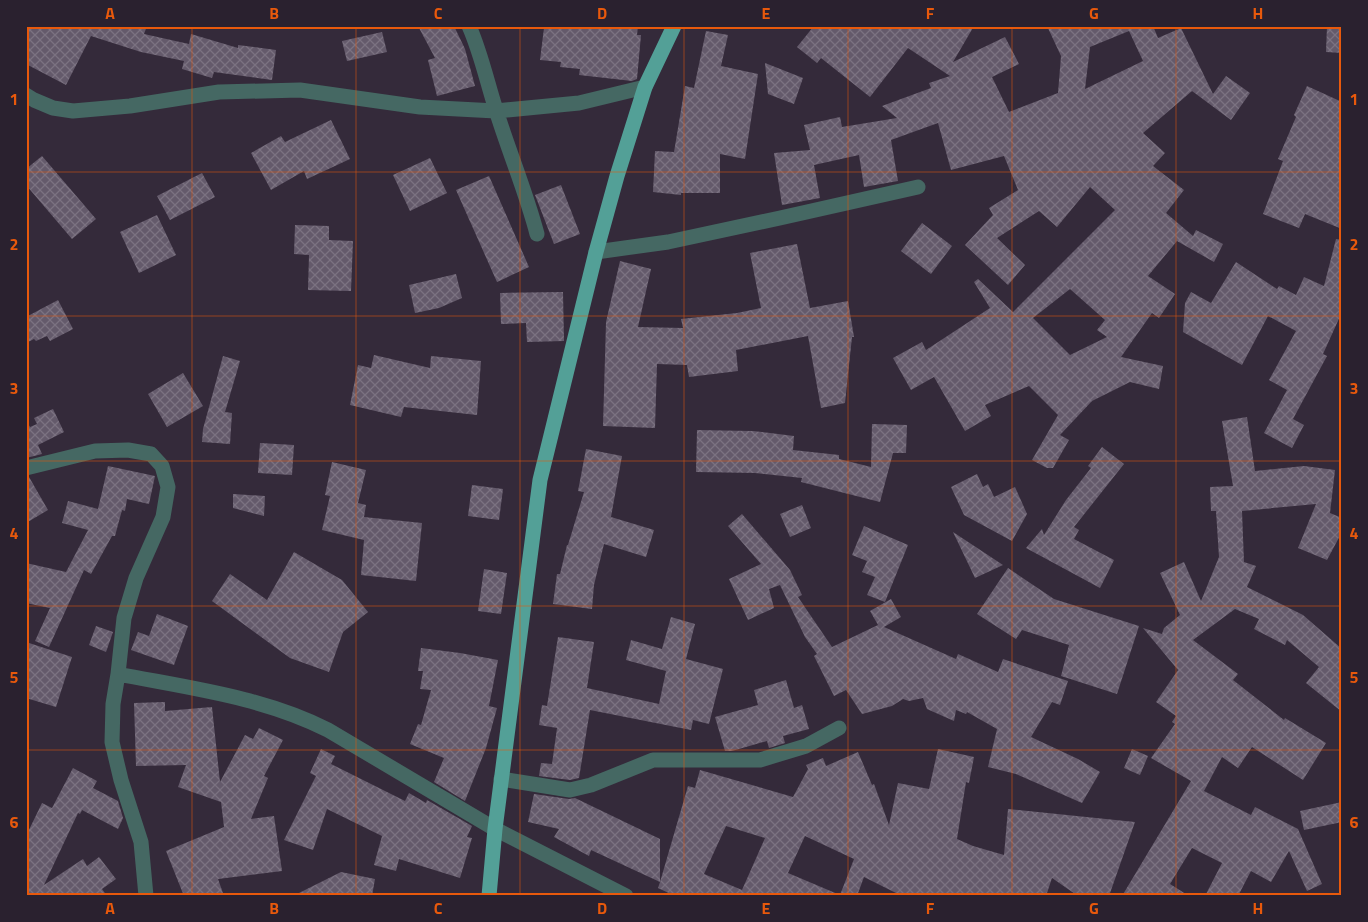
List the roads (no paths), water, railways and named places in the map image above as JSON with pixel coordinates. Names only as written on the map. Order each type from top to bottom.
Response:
[{"type":"main road","points":[[489,896],[501,779],[540,480],[596,252],[617,176],[645,87],[674,26]]},
{"type":"street","points":[[469,26],[476,42],[496,111],[526,192],[537,234]]},
{"type":"street","points":[[26,95],[53,108],[73,111],[130,106],[219,92],[300,90],[420,107],[496,111],[579,103],[645,87]]},
{"type":"street","points":[[596,252],[668,242],[918,186]]},
{"type":"street","points":[[26,468],[95,451],[128,450],[151,454],[162,466],[168,487],[163,517],[136,578],[124,618],[113,704],[112,742],[121,780],[141,842],[146,896]]},
{"type":"street","points":[[118,674],[240,698],[309,720],[495,829],[626,896]]},
{"type":"street","points":[[501,779],[570,790],[592,785],[652,760],[760,760],[806,746],[839,728]]}]
